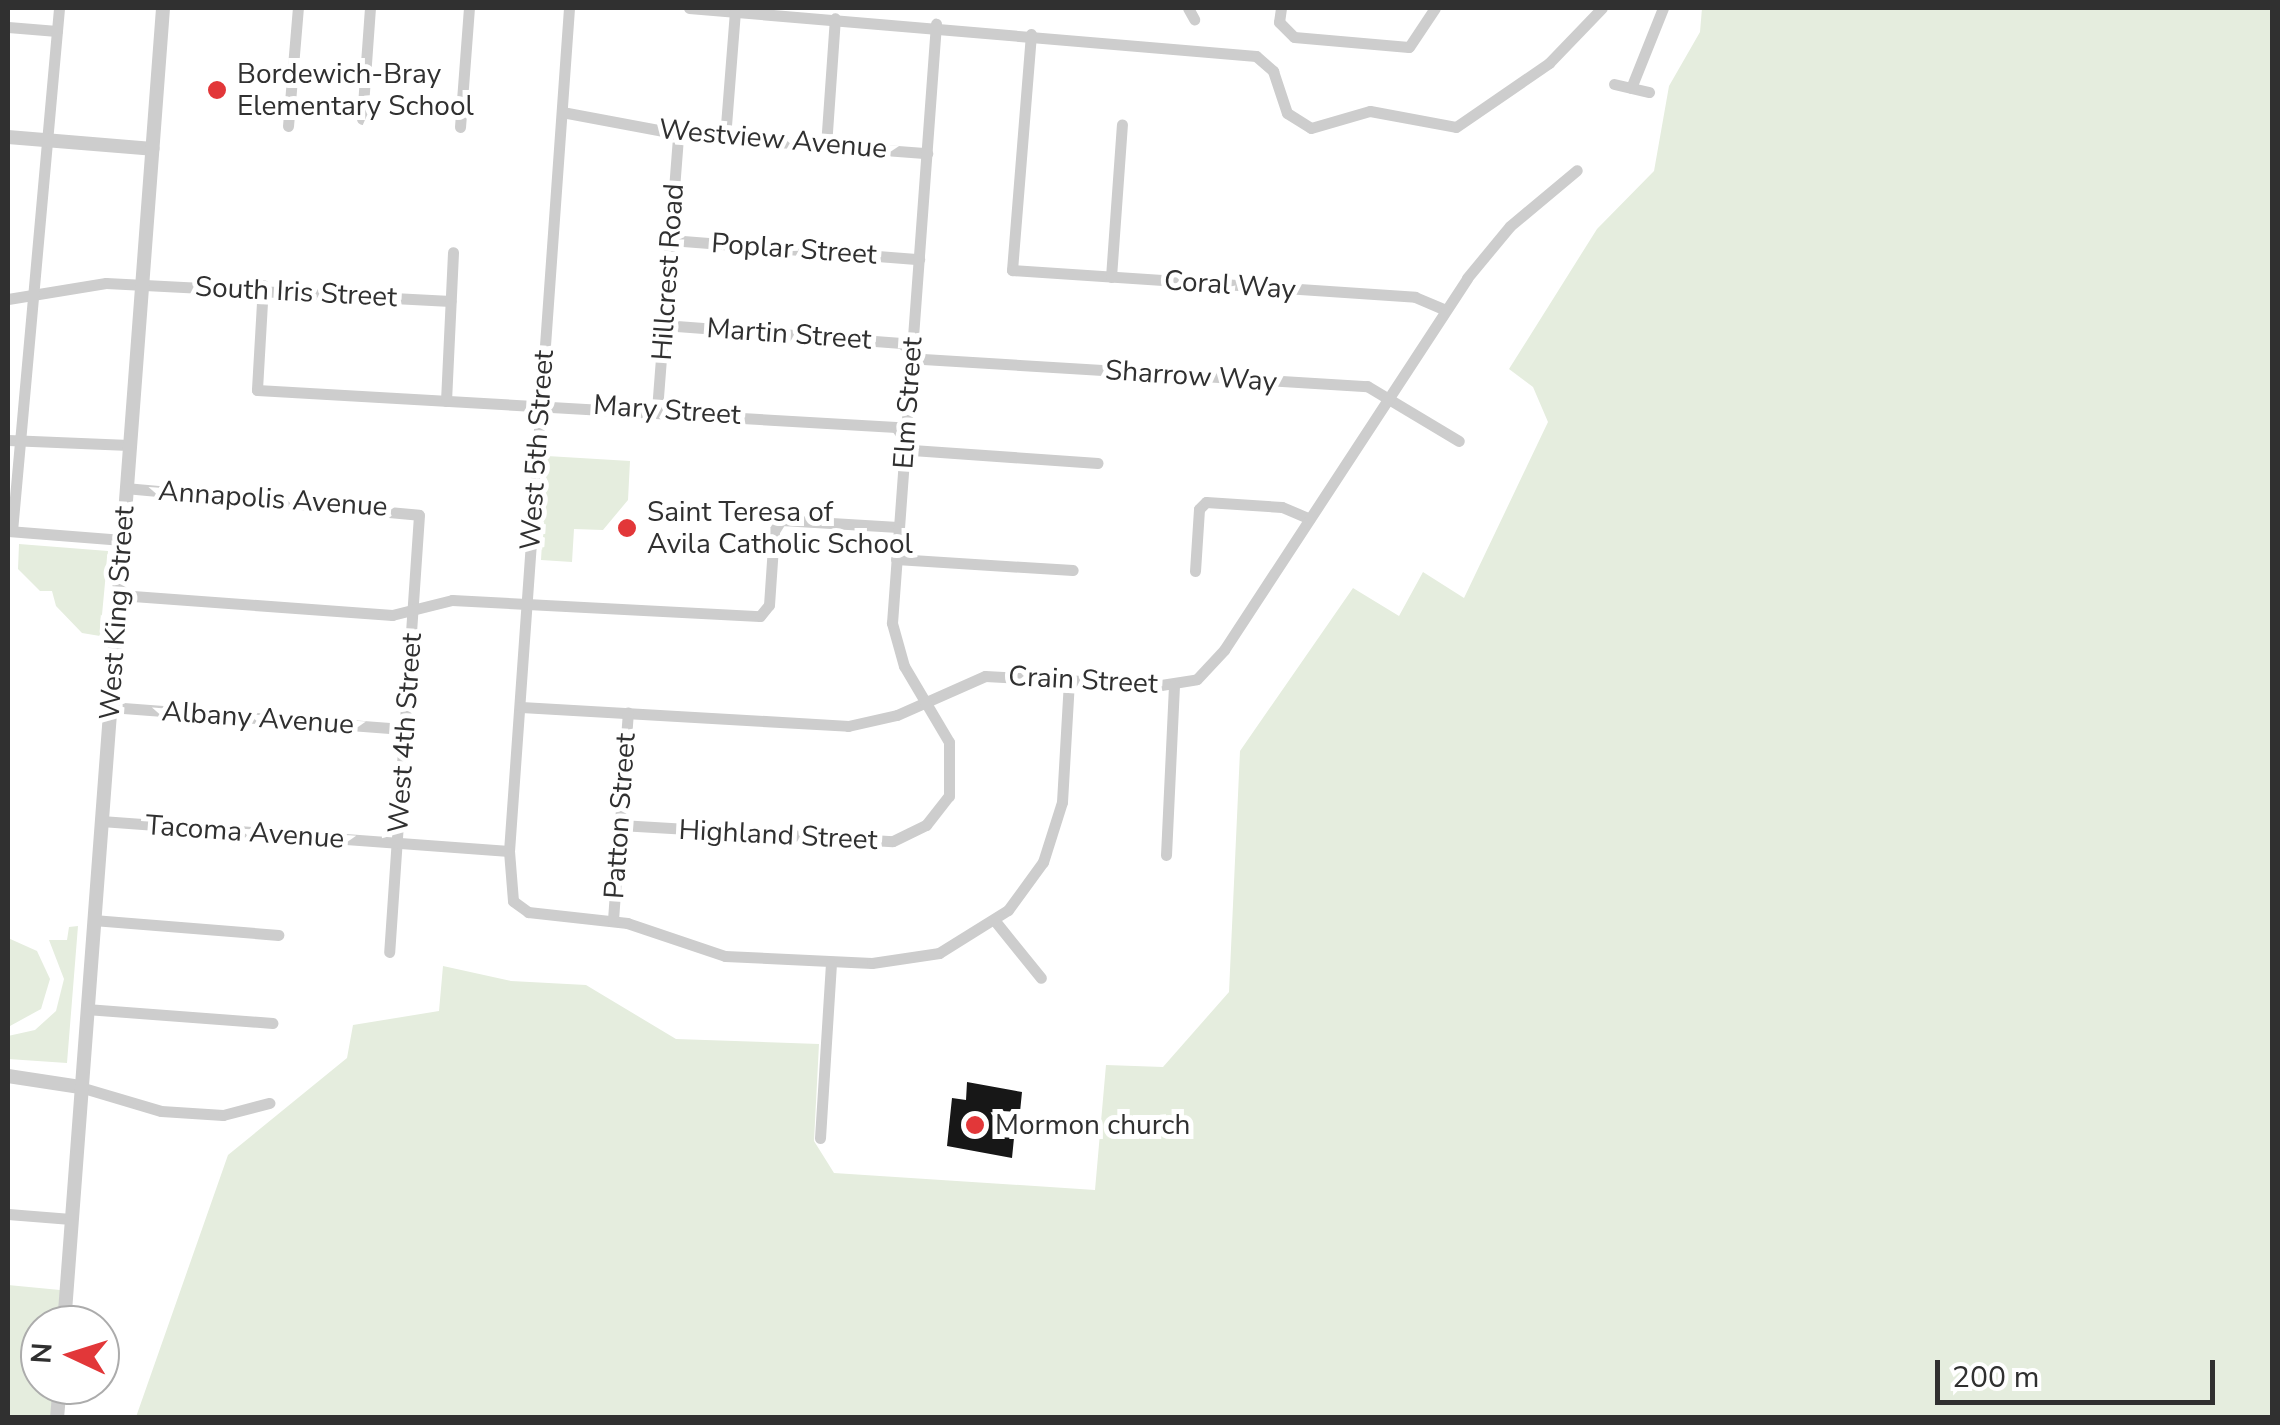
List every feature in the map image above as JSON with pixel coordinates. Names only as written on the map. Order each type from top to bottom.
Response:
[{"type":"street","points":[[59,8],[38,294],[13,439],[10,531],[122,540]]},
{"type":"street","name":"West King Street","points":[[65,1305],[163,8]]},
{"type":"street","points":[[288,126],[298,8]]},
{"type":"street","points":[[362,119],[370,8]]},
{"type":"street","points":[[460,127],[469,8]]},
{"type":"street","name":"West 5th Street","points":[[569,8],[509,893],[528,912],[613,920]]},
{"type":"street","points":[[689,8],[936,24],[1256,56],[1273,71],[1287,114],[1311,128],[1370,111],[1437,127],[1456,127],[1548,63],[1602,8]]},
{"type":"street","points":[[1281,8],[1279,22],[1294,38],[1408,47],[1435,8]]},
{"type":"street","points":[[1631,88],[1662,8]]},
{"type":"street","points":[[725,138],[735,10]]},
{"type":"street","points":[[826,146],[835,18]]},
{"type":"street","name":"Elm Street","points":[[936,24],[893,635],[950,742],[954,766]]},
{"type":"street","points":[[8,27],[58,32]]},
{"type":"street","name":"Coral Way","points":[[1031,34],[1012,270],[1415,298],[1446,310]]},
{"type":"street","points":[[1614,84],[1648,92]]},
{"type":"street","name":"Westview Avenue","points":[[562,112],[678,134],[926,153]]},
{"type":"street","points":[[1112,277],[1122,124]]},
{"type":"street","name":"Hillcrest Road","points":[[657,410],[678,134]]},
{"type":"street","points":[[8,137],[153,150]]},
{"type":"street","name":"Crain Street","points":[[520,706],[848,726],[985,676],[1174,685],[1212,668],[1446,310],[1510,226],[1577,170]]},
{"type":"street","name":"Poplar Street","points":[[670,240],[918,259]]},
{"type":"street","points":[[446,401],[453,252]]},
{"type":"street","name":"South Iris Street","points":[[8,299],[142,284],[263,285],[451,301]]},
{"type":"street","name":"Mary Street","points":[[263,285],[257,390],[657,410],[896,428],[912,450],[1098,462]]},
{"type":"street","name":"Martin Street","points":[[664,325],[901,342],[912,350]]},
{"type":"street","name":"Sharrow Way","points":[[912,350],[922,359],[1367,386],[1460,441]]},
{"type":"street","points":[[13,439],[129,445]]},
{"type":"street","name":"Annapolis Avenue","points":[[126,488],[419,515]]},
{"type":"street","points":[[1195,571],[1199,509],[1206,502],[1282,507],[1310,519]]},
{"type":"street","name":"West 4th Street","points":[[389,952],[419,515]]},
{"type":"street","points":[[118,595],[392,615],[452,600],[760,616],[769,604],[774,531],[782,520],[898,527]]},
{"type":"street","points":[[896,559],[1073,570]]},
{"type":"street","points":[[613,920],[725,956],[831,963],[914,960],[995,921],[1027,887],[1056,828],[1069,680]]},
{"type":"street","points":[[1166,855],[1174,685]]},
{"type":"street","name":"Albany Avenue","points":[[110,707],[406,730]]},
{"type":"street","name":"Patton Street","points":[[613,920],[628,713]]},
{"type":"street","name":"Highland Street","points":[[620,826],[893,841],[937,814],[954,766]]},
{"type":"street","name":"Tacoma Avenue","points":[[101,821],[509,851]]},
{"type":"street","points":[[93,920],[278,935]]},
{"type":"street","points":[[995,921],[1041,978]]},
{"type":"street","points":[[820,1138],[831,963]]},
{"type":"street","points":[[86,1009],[272,1023]]},
{"type":"street","points":[[8,1076],[80,1086],[161,1111],[223,1114],[269,1103]]},
{"type":"street","points":[[8,1214],[71,1219]]},
{"type":"green space","points":[[1702,8],[2272,8],[2272,1417],[136,1417],[228,1155],[347,1058],[353,1025],[439,1011],[443,966],[511,981],[586,985],[676,1039],[819,1044],[814,1141],[834,1173],[1095,1190],[1106,1065],[1163,1067],[1229,992],[1240,751],[1353,588],[1399,616],[1423,572],[1464,598],[1548,422],[1533,387],[1509,369],[1597,229],[1654,171],[1669,86],[1700,32]]},
{"type":"green space","points":[[547,456],[630,461],[628,500],[603,530],[574,529],[572,562],[541,560]]},
{"type":"green space","points":[[19,544],[108,551],[100,636],[82,633],[56,606],[52,591],[40,591],[18,569]]},
{"type":"green space","points":[[78,926],[67,1063],[8,1059],[8,1036],[35,1030],[56,1011],[64,979],[49,940],[67,940],[69,927]]},
{"type":"green space","points":[[8,938],[37,951],[50,979],[41,1009],[10,1026]]},
{"type":"green space","points":[[8,1285],[60,1290],[60,1305],[20,1305],[20,1405],[57,1405],[57,1417],[8,1418]]},
{"type":"building","name":"Mormon church","points":[[967,1082],[1022,1092],[1020,1112],[1002,1111],[1000,1137],[1014,1138],[1012,1158],[947,1146],[952,1098],[966,1100]]},
{"type":"place","name":"Bordewich-Bray Elementary School","points":[[217,90]]},
{"type":"place","name":"Saint Teresa of Avila Catholic School","points":[[627,528]]},
{"type":"place","name":"Mormon church","points":[[975,1125]]}]
